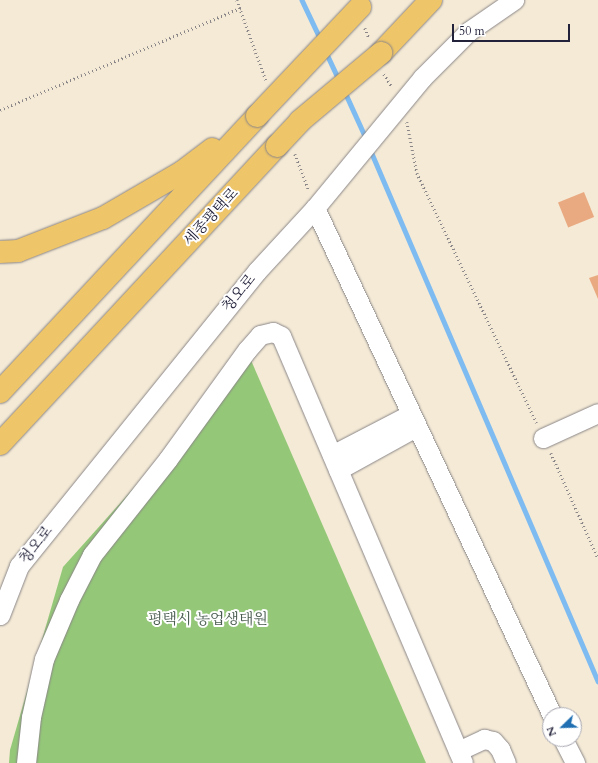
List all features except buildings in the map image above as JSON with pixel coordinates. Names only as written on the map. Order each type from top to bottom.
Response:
[{"type":"highway","name":"세종평택로","points":[[0,444],[300,121],[381,53],[431,0]]},
{"type":"highway","points":[[0,392],[257,116],[364,4]]},
{"type":"highway","points":[[0,252],[18,250],[103,218],[182,172],[257,116]]},
{"type":"street","name":"청오로","points":[[0,615],[19,566],[257,271],[315,208],[385,121],[469,31],[514,0]]},
{"type":"street","points":[[315,208],[413,421],[548,707]]},
{"type":"street","points":[[26,763],[31,717],[44,659],[69,600],[92,554],[168,459],[260,335],[273,332],[280,336],[461,757],[484,739],[493,741],[500,749],[506,763]]},
{"type":"street","points":[[544,438],[598,413]]},
{"type":"street","points":[[335,463],[413,421]]},
{"type":"street","points":[[567,747],[575,763]]},
{"type":"path","points":[[0,110],[240,8]]},
{"type":"path","points":[[402,102],[417,173],[544,438],[598,558]]},
{"type":"green space","name":"평택시 농업생태원","points":[[250,358],[426,763],[9,763],[10,750],[63,567]]},
{"type":"waterway","points":[[302,0],[321,40]]},
{"type":"waterway","points":[[326,52],[339,80]]},
{"type":"waterway","points":[[345,92],[366,138]]},
{"type":"waterway","points":[[370,149],[598,681]]}]
